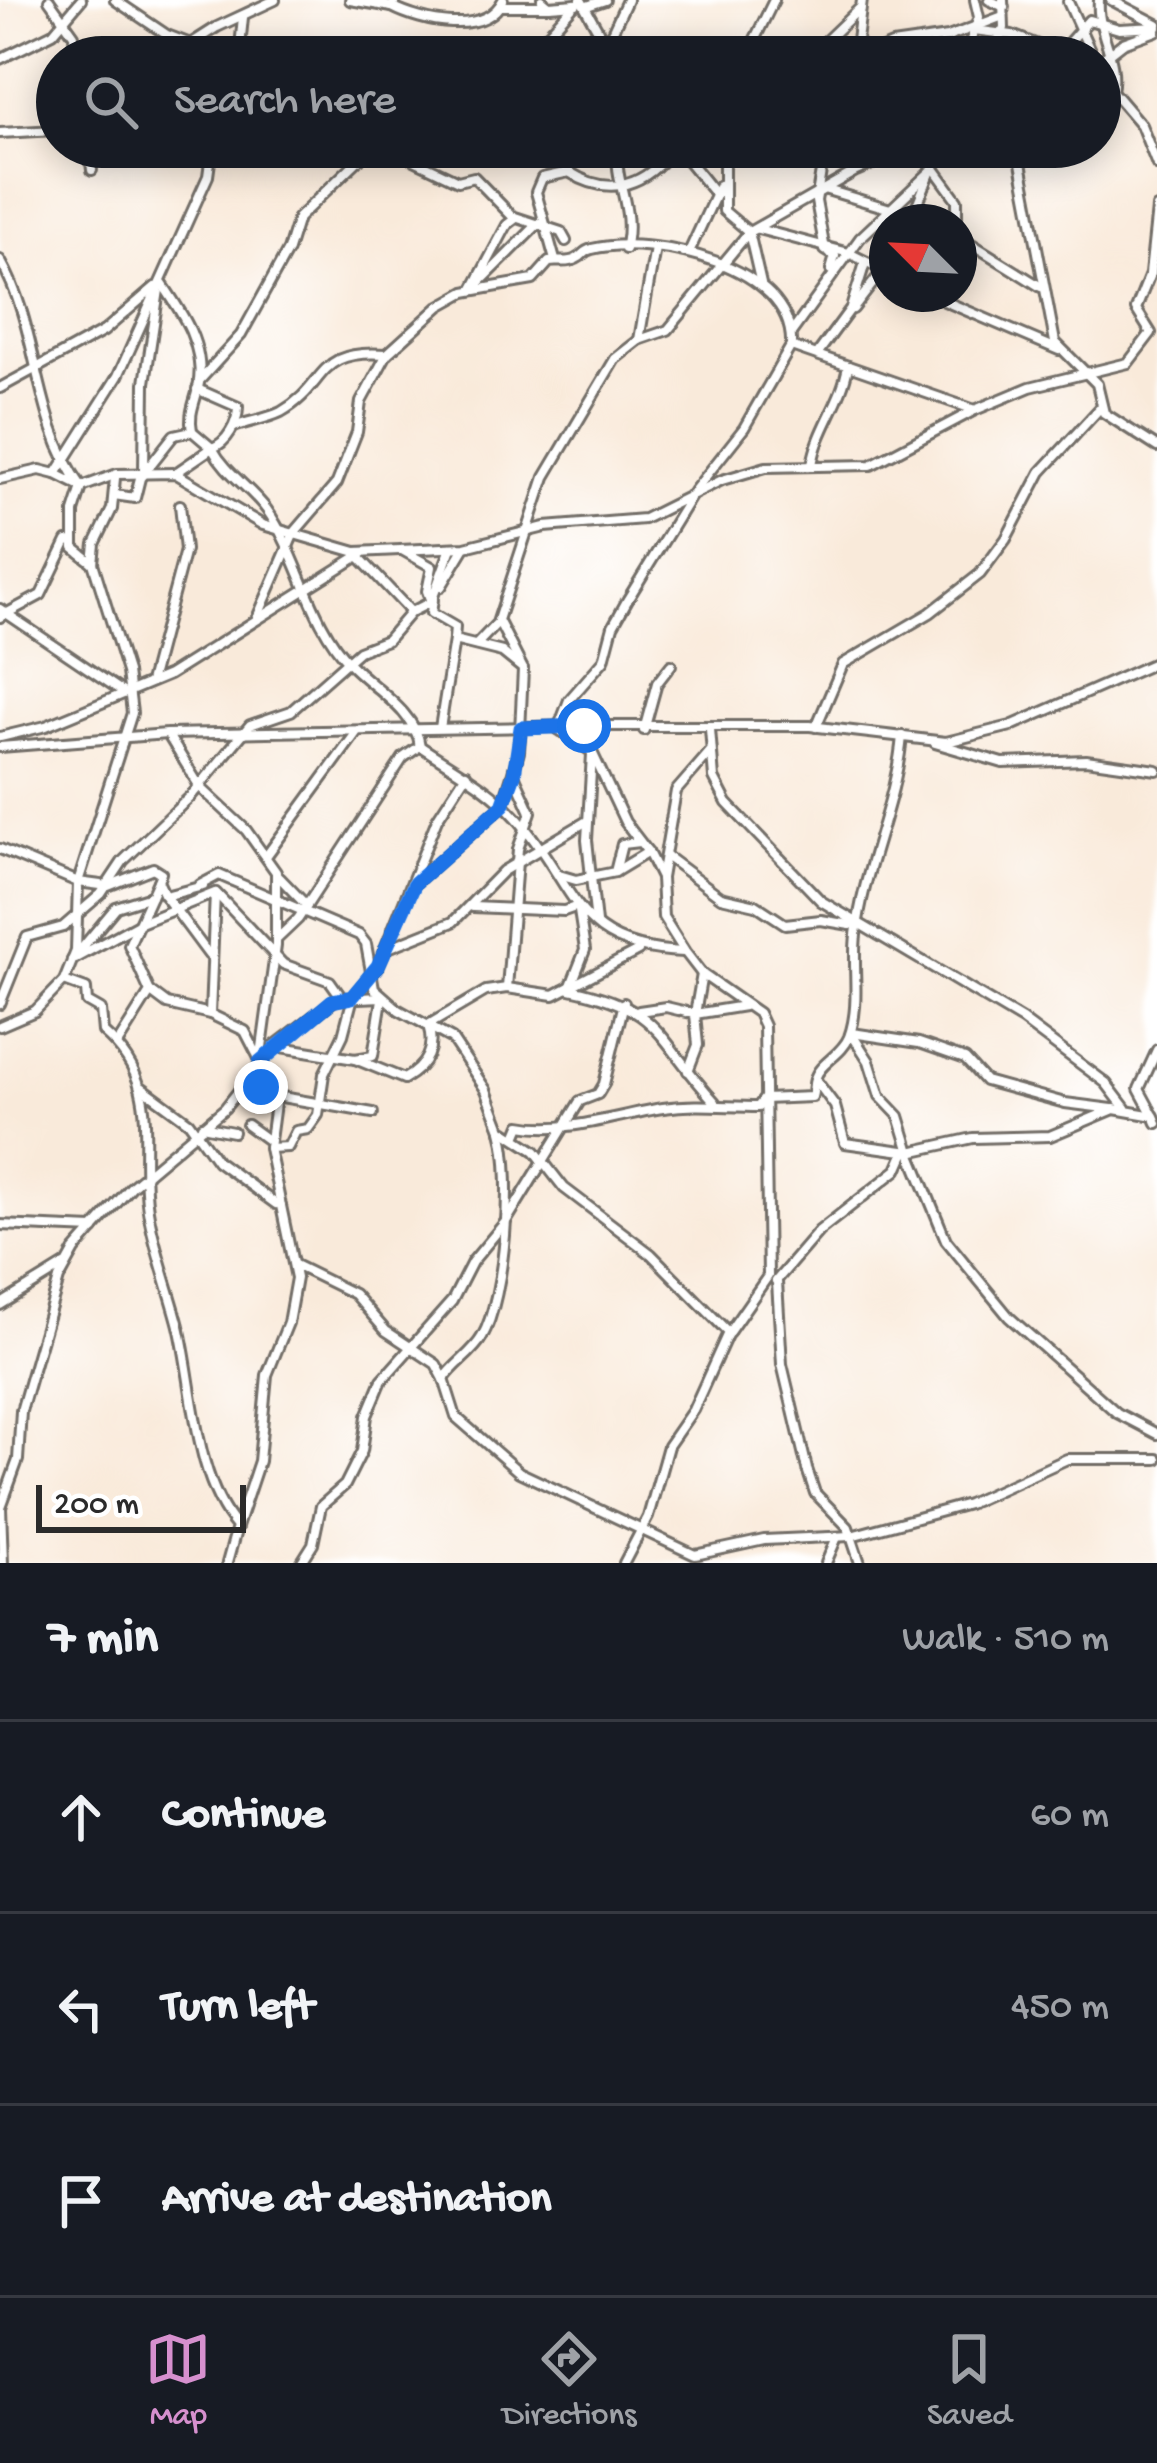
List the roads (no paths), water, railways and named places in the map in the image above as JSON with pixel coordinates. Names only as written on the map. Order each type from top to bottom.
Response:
[{"type":"street","points":[[49,0],[73,36]]},
{"type":"street","points":[[46,36],[81,0]]},
{"type":"street","points":[[116,0],[155,28],[176,36]]},
{"type":"street","points":[[206,36],[275,0]]},
{"type":"street","points":[[350,0],[394,3],[428,22],[468,24],[502,3],[605,0]]},
{"type":"street","points":[[610,36],[627,0]]},
{"type":"street","points":[[756,36],[774,0]]},
{"type":"street","points":[[972,36],[975,0]]},
{"type":"street","points":[[989,0],[1003,8]]},
{"type":"street","points":[[1100,0],[1106,36]]},
{"type":"street","points":[[1111,0],[1157,27]]},
{"type":"street","points":[[1068,2],[1087,36]]},
{"type":"street","points":[[582,3],[603,36]]},
{"type":"street","points":[[548,36],[582,3]]},
{"type":"street","points":[[829,36],[860,4]]},
{"type":"street","points":[[856,36],[860,4]]},
{"type":"street","points":[[975,28],[1002,36],[1003,8]]},
{"type":"street","points":[[937,36],[975,28],[1003,8]]},
{"type":"street","points":[[242,36],[244,16]]},
{"type":"street","points":[[1074,36],[1089,20],[1119,29],[1157,27]]},
{"type":"street","points":[[1121,48],[1157,27]]},
{"type":"street","points":[[0,58],[36,41]]},
{"type":"street","points":[[1121,102],[1137,119],[1157,165]]},
{"type":"street","points":[[0,133],[36,131]]},
{"type":"street","points":[[56,474],[118,376],[209,168]]},
{"type":"street","points":[[350,168],[298,218],[288,250],[241,335],[198,385],[188,415],[193,431],[277,528],[305,590],[347,661],[418,729],[420,746]]},
{"type":"street","points":[[430,168],[458,182],[474,177],[516,218],[561,232],[566,241]]},
{"type":"street","points":[[620,168],[632,214],[625,249]]},
{"type":"street","points":[[555,260],[536,192],[542,178],[569,172],[592,185],[622,188],[648,168]]},
{"type":"street","points":[[698,168],[718,188],[723,206],[753,230],[823,245],[869,263]]},
{"type":"street","points":[[687,253],[718,188],[721,168]]},
{"type":"street","points":[[823,168],[823,245],[835,256],[829,277]]},
{"type":"street","points":[[474,647],[499,620],[544,477],[615,359],[639,340],[668,330],[753,230],[864,168]]},
{"type":"street","points":[[1022,168],[1042,288],[1060,350]]},
{"type":"street","points":[[891,204],[932,169]]},
{"type":"street","points":[[918,204],[932,169]]},
{"type":"street","points":[[932,169],[957,204]]},
{"type":"street","points":[[820,192],[869,206]]},
{"type":"street","points":[[93,563],[117,474],[175,473],[238,513],[362,554],[465,548],[525,532],[644,519],[742,472],[812,465],[856,469],[883,461],[975,410],[1030,387],[1128,363],[1151,327],[1136,309],[1150,274],[1157,208]]},
{"type":"street","points":[[473,289],[516,218]]},
{"type":"street","points":[[257,618],[294,533],[337,483],[358,432],[361,402],[387,354],[440,306],[473,289],[542,224]]},
{"type":"street","points":[[753,230],[761,285]]},
{"type":"street","points":[[558,729],[569,700],[604,660],[613,626],[690,497],[744,428],[791,346],[792,332],[869,230]]},
{"type":"street","points":[[977,247],[1042,288]]},
{"type":"street","points":[[473,289],[533,280],[555,260],[575,261],[590,250],[655,248],[722,265],[761,285],[776,299],[792,332]]},
{"type":"street","points":[[639,340],[655,248]]},
{"type":"street","points":[[0,260],[65,465],[82,487],[73,542]]},
{"type":"street","points":[[847,314],[865,262]]},
{"type":"street","points":[[0,388],[104,331],[161,282]]},
{"type":"street","points":[[161,282],[193,333],[198,385]]},
{"type":"street","points":[[145,473],[145,382],[161,282]]},
{"type":"street","points":[[818,352],[869,289]]},
{"type":"street","points":[[816,727],[843,664],[930,613],[980,574],[1006,539],[1041,472],[1101,407],[1099,387],[1060,350],[970,312]]},
{"type":"street","points":[[1144,341],[1157,346]]},
{"type":"street","points":[[791,346],[975,410]]},
{"type":"street","points":[[175,473],[234,427],[280,412],[346,355],[365,350],[387,354]]},
{"type":"street","points":[[812,465],[848,366]]},
{"type":"street","points":[[198,385],[238,407],[234,427]]},
{"type":"street","points":[[1101,407],[1157,447]]},
{"type":"street","points":[[114,495],[135,498],[145,473],[173,435],[193,431]]},
{"type":"street","points":[[0,479],[40,470],[82,487]]},
{"type":"street","points":[[82,487],[96,479],[115,478]]},
{"type":"street","points":[[150,683],[185,550],[181,505]]},
{"type":"street","points":[[0,1026],[35,1011],[64,981],[79,915],[78,882],[134,701],[93,563],[73,542],[67,541],[41,595],[2,614]]},
{"type":"street","points":[[431,602],[451,548]]},
{"type":"street","points":[[0,1004],[27,938],[63,927],[79,915],[241,733],[260,719],[291,711],[347,661],[397,633],[411,612],[431,602],[465,548]]},
{"type":"street","points":[[400,549],[432,567],[427,591],[431,613],[455,627],[440,728]]},
{"type":"street","points":[[0,737],[46,726],[150,683],[362,554]]},
{"type":"street","points":[[362,554],[411,612]]},
{"type":"street","points":[[2,614],[128,691]]},
{"type":"street","points":[[415,883],[503,805],[514,775],[523,669],[499,620]]},
{"type":"street","points":[[454,640],[502,652],[523,669]]},
{"type":"street","points":[[0,747],[167,734],[440,728],[816,727],[957,741],[1011,726],[1157,662]]},
{"type":"street","points":[[644,730],[657,682],[671,664]]},
{"type":"street","points":[[558,729],[592,752],[661,878]]},
{"type":"street","points":[[710,729],[714,778],[734,813],[821,901],[857,927],[1022,1020],[1106,1083],[1125,1108]]},
{"type":"street","points":[[267,855],[356,733]]},
{"type":"street","points":[[167,734],[199,785],[267,855],[305,908],[364,939],[382,998],[377,1049],[373,1056],[355,1059]]},
{"type":"street","points":[[516,1137],[520,1125],[564,1129],[594,1118],[715,1102],[758,1107],[764,1100],[812,1097],[814,1078],[839,1056],[850,1034],[857,927],[876,836],[897,782],[902,736]]},
{"type":"street","points":[[932,740],[950,751],[1003,763],[1086,760],[1157,770]]},
{"type":"street","points":[[420,746],[466,773],[503,805],[598,930],[639,950],[686,952]]},
{"type":"street","points":[[200,885],[215,893],[270,951],[305,908],[404,758],[420,746]]},
{"type":"street","points":[[592,752],[586,821],[598,930]]},
{"type":"street","points":[[710,752],[676,791],[661,878],[663,917],[702,974],[764,1025],[772,1279],[782,1364],[815,1492],[851,1536],[860,1563]]},
{"type":"street","points":[[3,1563],[4,1485],[18,1460],[21,1411],[67,1264],[149,1173],[237,1095],[274,1046],[347,998],[372,972],[415,883],[436,819],[466,773]]},
{"type":"street","points":[[507,988],[516,864],[530,812],[514,775]]},
{"type":"street","points":[[387,949],[452,922],[470,908],[491,880],[586,821]]},
{"type":"street","points":[[615,872],[622,844],[641,842]]},
{"type":"street","points":[[0,849],[78,882],[108,886],[153,868],[161,872],[130,952],[150,992],[167,1004],[210,1014],[245,1031],[260,1062]]},
{"type":"street","points":[[557,874],[590,879],[615,872],[649,852]]},
{"type":"street","points":[[666,856],[721,897],[756,905],[785,924],[821,920],[857,927]]},
{"type":"street","points":[[276,872],[279,905],[261,1087],[276,1096],[373,1113]]},
{"type":"street","points":[[165,896],[219,875],[279,905],[305,908]]},
{"type":"street","points":[[158,881],[210,956]]},
{"type":"street","points":[[72,960],[138,924],[215,893]]},
{"type":"street","points":[[210,1014],[215,893]]},
{"type":"street","points":[[72,960],[116,907],[151,896]]},
{"type":"street","points":[[470,908],[564,911],[578,906]]},
{"type":"street","points":[[569,989],[585,950],[578,906]]},
{"type":"street","points":[[656,951],[670,940],[672,930]]},
{"type":"street","points":[[275,945],[283,964],[330,980],[347,998],[382,998],[452,1039],[501,1130],[508,1152],[507,1220],[483,1336],[444,1379]]},
{"type":"street","points":[[429,1024],[481,993],[507,988],[545,995],[569,989],[639,950]]},
{"type":"street","points":[[688,1073],[699,1036],[695,1014],[702,974]]},
{"type":"street","points":[[64,981],[86,988],[86,1002],[104,1015],[104,1032],[118,1043],[139,1085],[148,1120],[147,1205],[180,1332],[208,1480],[237,1527]]},
{"type":"street","points":[[569,989],[639,1011],[715,1102]]},
{"type":"street","points":[[118,1043],[150,992]]},
{"type":"street","points":[[247,1125],[269,1144],[288,1147],[296,1131],[312,1126],[347,998]]},
{"type":"street","points":[[302,1563],[313,1544],[321,1506],[345,1485],[362,1451],[367,1416],[382,1380],[452,1301],[472,1262],[507,1220],[580,1101],[598,1094],[604,1084],[623,1003]]},
{"type":"street","points":[[639,1011],[666,1007],[695,1014],[745,1005]]},
{"type":"street","points":[[274,1046],[333,1053],[404,1078],[423,1066],[431,1043],[429,1024]]},
{"type":"street","points":[[850,1034],[919,1042],[965,1059],[980,1079],[1065,1103],[1093,1102],[1114,1109]]},
{"type":"street","points":[[850,1034],[861,1046],[880,1096],[899,1116],[907,1153],[946,1240],[1009,1317],[1117,1413],[1157,1435]]},
{"type":"street","points":[[1156,1120],[1139,1089],[1157,1050]]},
{"type":"street","points":[[814,1078],[835,1106],[845,1143],[907,1153],[974,1138],[1050,1136],[1114,1109],[1125,1108],[1156,1120]]},
{"type":"street","points":[[139,1085],[198,1129],[217,1161],[273,1199],[284,1215]]},
{"type":"street","points":[[227,1563],[259,1461],[267,1375],[293,1302],[294,1264],[269,1144],[276,1096]]},
{"type":"street","points":[[198,1129],[233,1132]]},
{"type":"street","points":[[501,1130],[543,1158],[564,1188],[651,1254],[729,1333]]},
{"type":"street","points":[[624,1563],[644,1527],[664,1455],[729,1333],[819,1231],[897,1170],[907,1153]]},
{"type":"street","points":[[0,1226],[94,1229]]},
{"type":"street","points":[[0,1305],[67,1264]]},
{"type":"street","points":[[294,1264],[354,1294],[386,1330],[436,1364],[456,1417],[519,1472],[695,1555],[764,1540],[851,1536],[968,1504],[1067,1459],[1157,1459]]},
{"type":"street","points":[[826,1563],[836,1538]]}]
